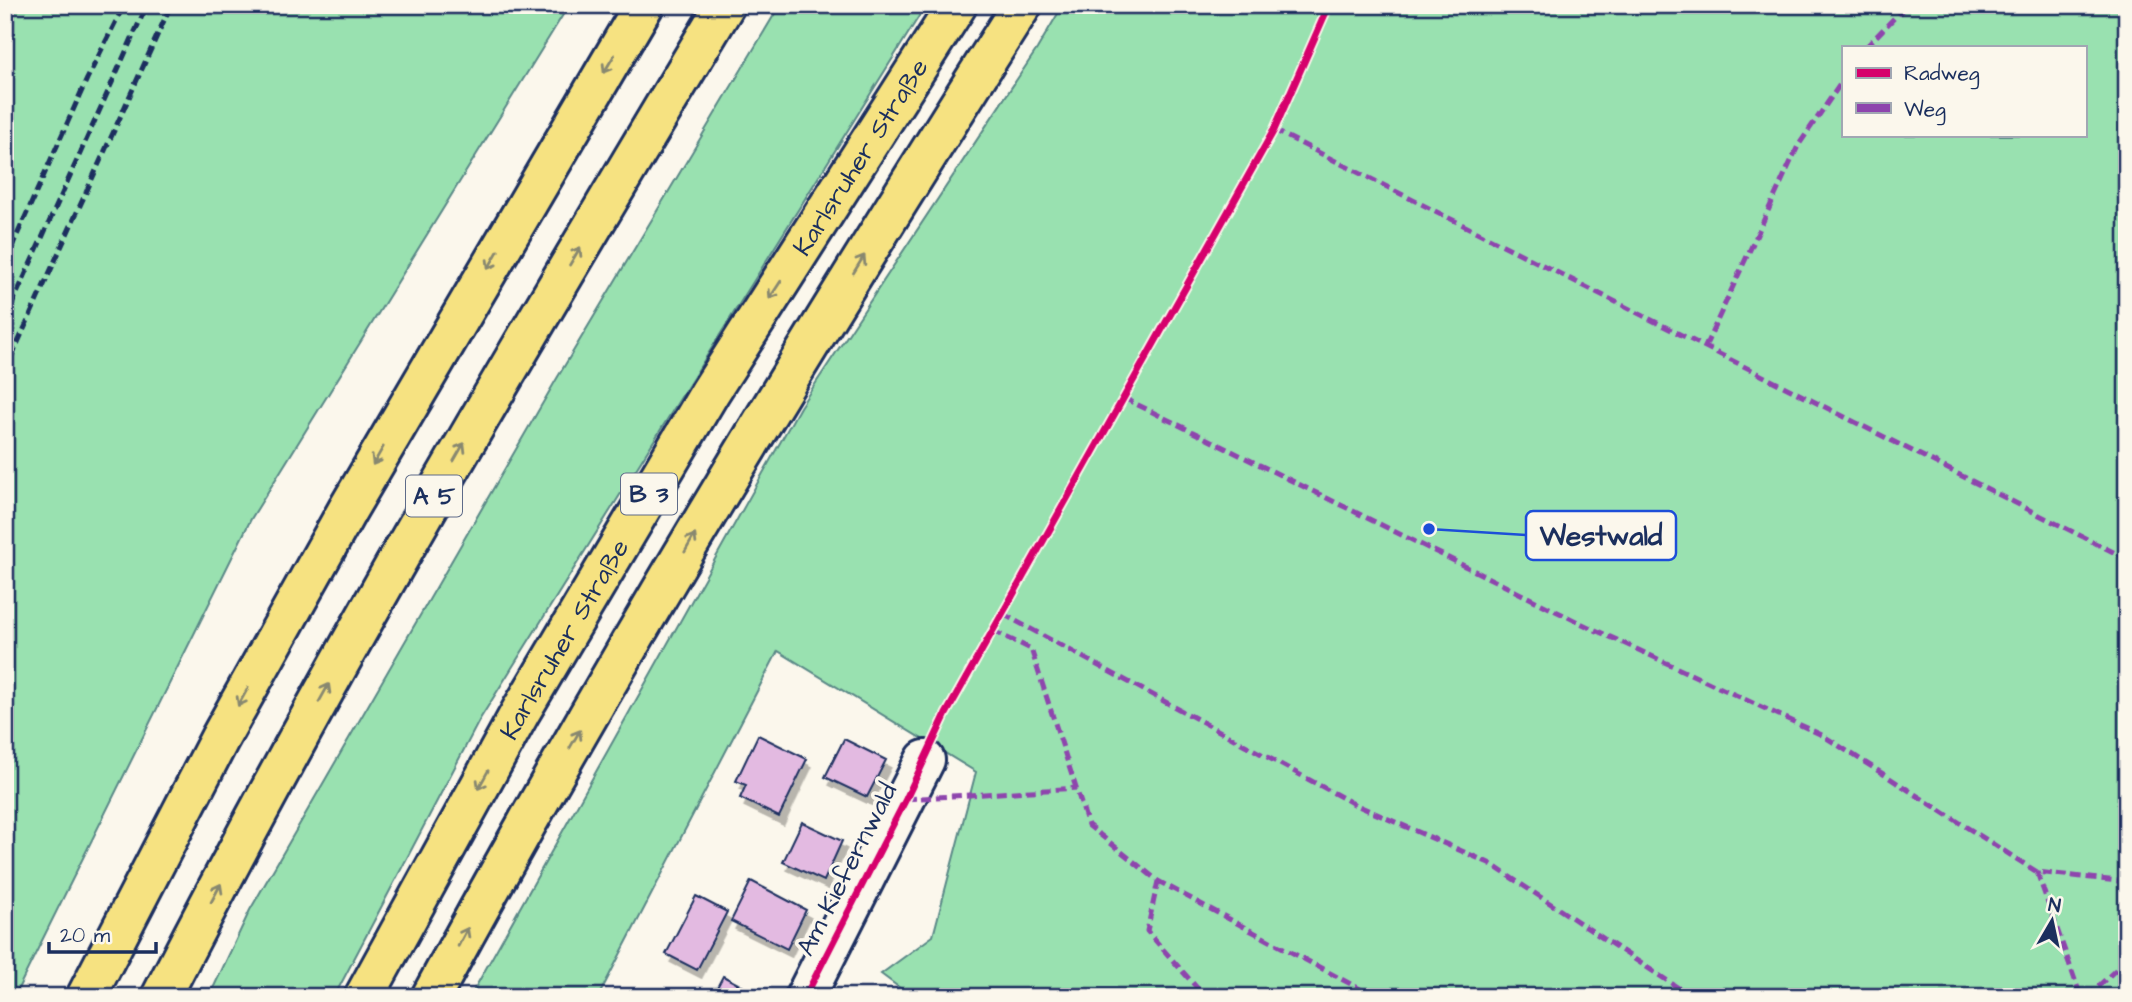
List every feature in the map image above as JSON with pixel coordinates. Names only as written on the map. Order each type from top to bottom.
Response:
[{"type":"main road","name":"A 5","points":[[86,997],[219,738],[341,521],[644,5]]},
{"type":"main road","name":"A 5","points":[[162,997],[402,549],[725,5]]},
{"type":"main road","name":"Karlsruher Straße","points":[[364,997],[521,711],[710,392],[957,5]]},
{"type":"main road","name":"Karlsruher Straße","points":[[431,997],[544,793],[753,436],[1021,5]]},
{"type":"street","name":"Am Kiefernwald","points":[[805,997],[925,760]]},
{"type":"green space","points":[[5,5],[569,5],[251,519],[14,997],[5,997]]},
{"type":"green space","points":[[780,5],[926,5],[480,719],[334,997],[209,997],[250,910],[556,380]]},
{"type":"green space","points":[[1063,5],[2127,5],[2127,997],[912,997],[881,974],[933,936],[976,772],[778,651],[598,997],[470,997],[800,407],[1037,49]]},
{"type":"building","points":[[758,735],[807,759],[779,817],[740,798],[746,785],[736,781]]},
{"type":"building","points":[[844,739],[886,760],[867,797],[825,777]]},
{"type":"building","points":[[802,822],[842,841],[824,881],[783,862]]},
{"type":"building","points":[[751,881],[806,910],[787,949],[731,921]]},
{"type":"building","points":[[696,896],[727,912],[697,970],[666,954]]},
{"type":"building","points":[[723,976],[762,997],[712,997]]},
{"type":"railway","points":[[5,262],[87,79],[124,5]]},
{"type":"railway","points":[[5,320],[147,5]]},
{"type":"railway","points":[[5,371],[171,5]]},
{"type":"marked path","points":[[1867,46],[1903,9],[1912,5]]},
{"type":"marked path","points":[[1705,347],[1798,146],[1842,81]]},
{"type":"marked path","points":[[1274,130],[2127,559]]},
{"type":"marked path","points":[[1124,398],[1578,622],[1822,735],[2037,872],[2127,882]]},
{"type":"marked path","points":[[1003,614],[1354,804],[1489,863],[1692,997]]},
{"type":"marked path","points":[[993,631],[1031,649],[1088,825],[1158,881],[1375,997]]},
{"type":"marked path","points":[[906,799],[1077,788]]},
{"type":"marked path","points":[[2037,872],[2081,997]]},
{"type":"marked path","points":[[1158,881],[1147,931],[1205,997]]},
{"type":"marked path","points":[[2087,997],[2127,959]]},
{"type":"cycle path","points":[[805,997],[906,799],[946,714],[1274,130],[1329,5]]},
{"type":"place","name":"Westwald","points":[[1429,529]]}]
